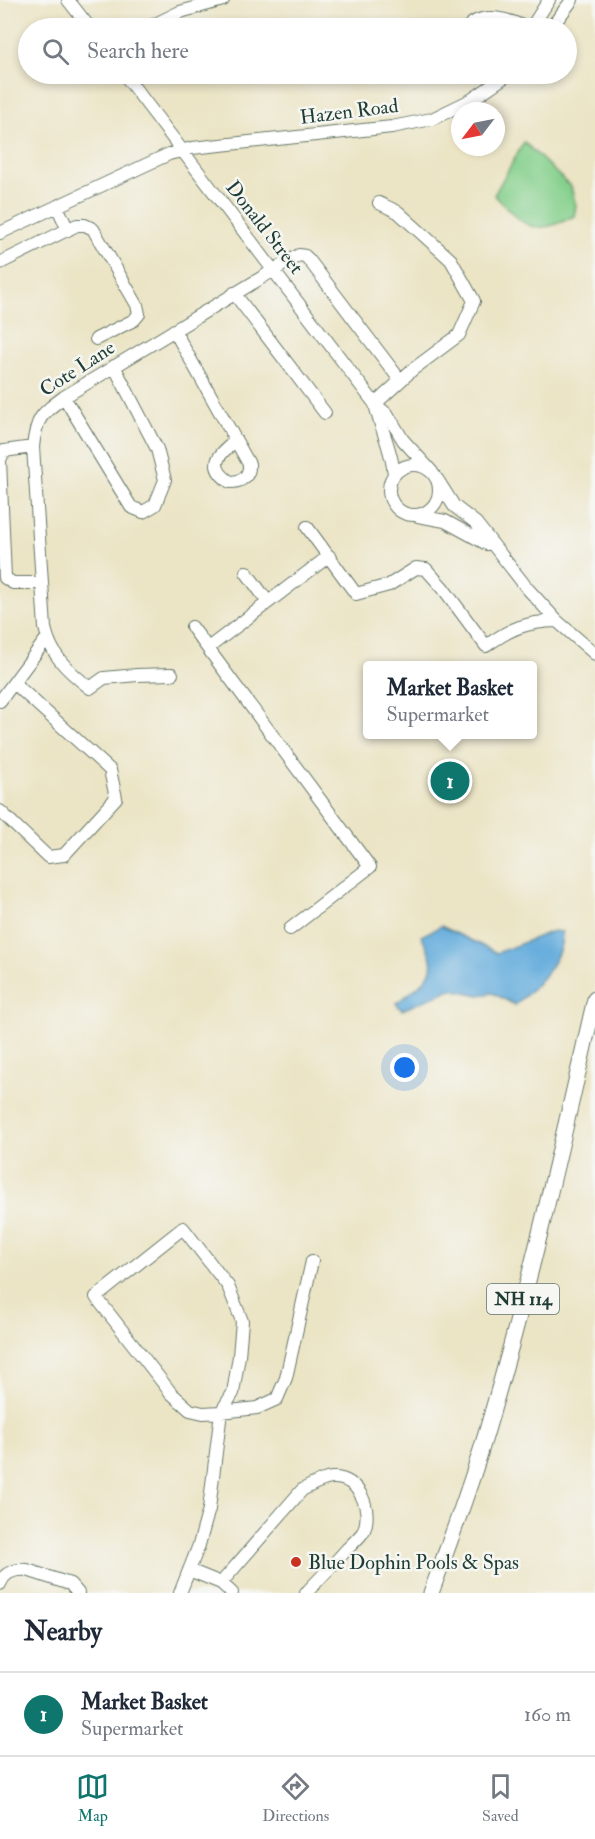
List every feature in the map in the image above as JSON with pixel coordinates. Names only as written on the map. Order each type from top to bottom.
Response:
[{"type":"main road","name":"NH 114","points":[[430,1593],[462,1508],[495,1403],[549,1195],[595,999]]},
{"type":"street","points":[[68,0],[82,18]]},
{"type":"street","points":[[168,18],[180,12],[223,0]]},
{"type":"street","points":[[537,18],[549,0]]},
{"type":"street","points":[[558,18],[572,0]]},
{"type":"street","name":"Donald Street","points":[[132,84],[375,404],[388,415],[403,440],[435,476],[454,506],[476,524],[495,550],[557,621],[595,654]]},
{"type":"street","name":"Hazen Road","points":[[0,233],[169,154],[215,145],[392,127],[432,118],[471,100],[494,84]]},
{"type":"street","points":[[375,404],[400,380],[459,335],[474,300],[451,260],[398,212],[379,203]]},
{"type":"street","points":[[57,206],[68,230]]},
{"type":"street","points":[[0,263],[77,225],[85,225],[93,229],[137,305],[138,314],[134,320],[96,339]]},
{"type":"street","name":"Cote Lane","points":[[172,674],[104,678],[90,688],[64,667],[51,648],[47,638],[42,583],[33,447],[35,426],[41,416],[64,397],[299,255],[305,256],[400,380]]},
{"type":"street","points":[[234,293],[325,413]]},
{"type":"street","points":[[174,330],[236,441]]},
{"type":"street","points":[[64,397],[131,507],[143,512],[155,505],[165,480],[157,449],[114,366]]},
{"type":"street","name":"Donald Street","points":[[375,404],[392,454],[394,475],[388,489],[393,505],[398,511],[453,524],[495,550]]},
{"type":"street","points":[[33,447],[4,451],[0,460],[5,578],[13,584],[42,583]]},
{"type":"street","points":[[394,475],[401,468],[409,465],[425,467],[435,476],[439,488],[436,504],[423,514],[414,516]]},
{"type":"street","points":[[308,528],[356,594],[389,585],[416,568],[426,569],[486,646],[516,627],[536,621],[557,621]]},
{"type":"street","points":[[208,648],[328,556]]},
{"type":"street","points":[[246,572],[268,602]]},
{"type":"street","points":[[192,627],[370,867],[290,929]]},
{"type":"street","points":[[0,701],[47,638]]},
{"type":"street","points":[[0,811],[48,857],[64,855],[116,798],[110,770],[14,683]]},
{"type":"street","points":[[180,1593],[209,1509],[221,1412],[232,1393],[239,1356],[242,1321],[228,1286],[183,1228],[96,1297],[171,1393],[190,1410],[203,1413],[221,1412],[257,1408],[277,1399],[286,1378],[312,1261]]},
{"type":"street","points":[[221,1582],[302,1490],[319,1481],[334,1478],[346,1481],[357,1489],[364,1501],[368,1520],[362,1533],[306,1593]]},
{"type":"street","points":[[0,1584],[5,1575],[20,1569],[27,1569],[70,1584],[78,1593]]},
{"type":"street","points":[[189,1570],[221,1582],[232,1593]]},
{"type":"green space","points":[[524,142],[571,187],[576,206],[574,216],[548,227],[530,225],[521,221],[494,195]]},
{"type":"water","points":[[441,926],[497,953],[553,931],[562,932],[558,953],[547,973],[515,1005],[493,993],[479,995],[451,989],[402,1010],[396,1003],[426,979],[432,966],[421,936]]},
{"type":"place","name":"Market Basket","points":[[450,781]]},
{"type":"place","name":"Blue Dophin Pools & Spas","points":[[296,1562]]}]
